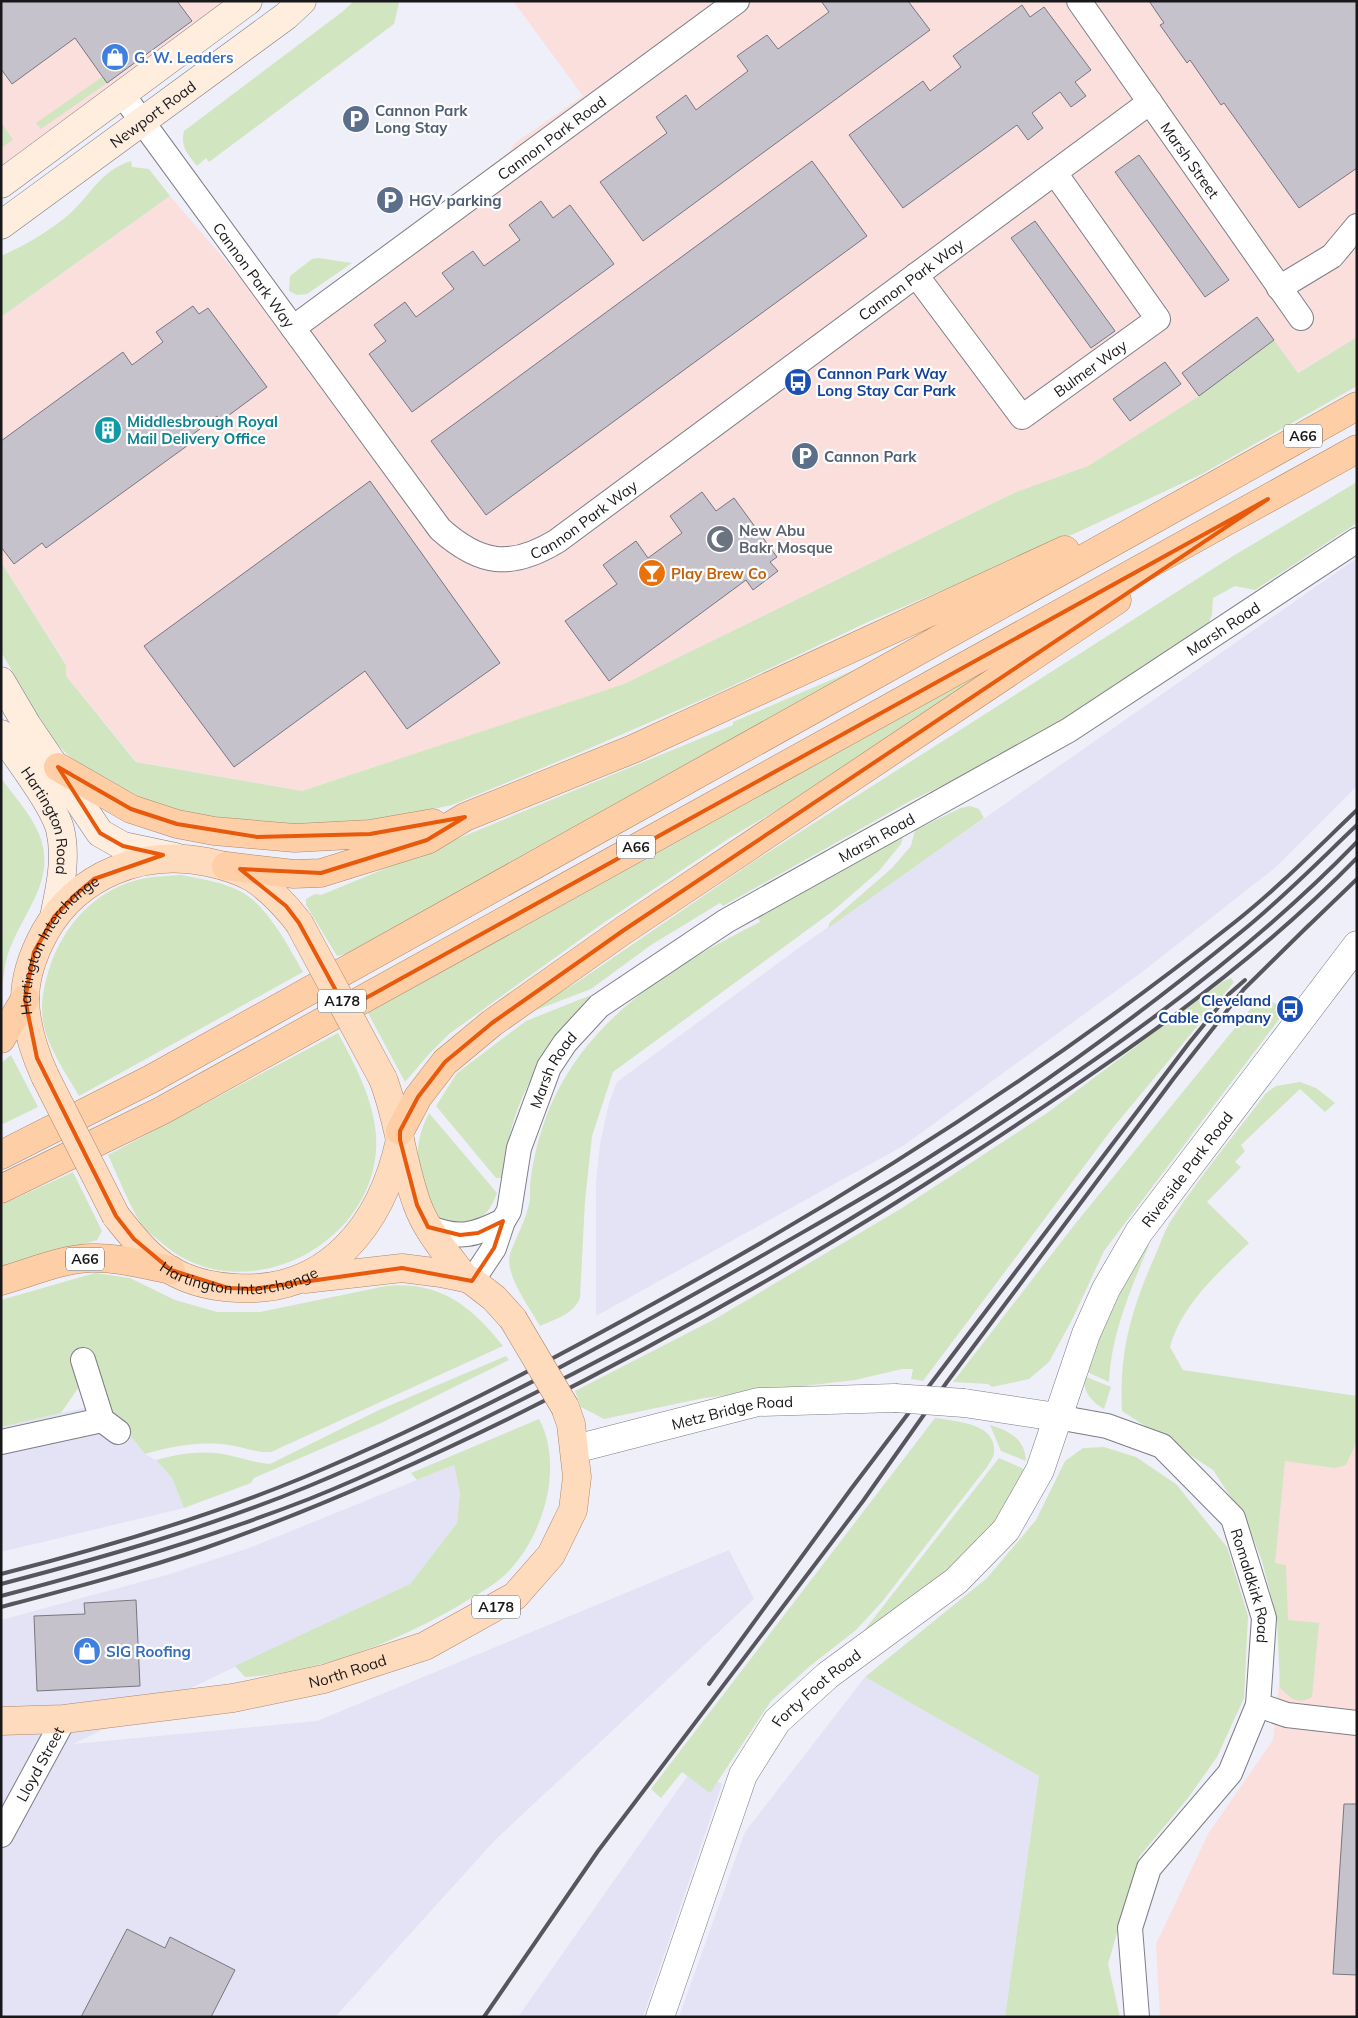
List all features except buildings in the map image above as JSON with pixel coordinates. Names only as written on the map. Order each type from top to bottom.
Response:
[{"type":"highway","name":"A66","points":[[1,1154],[177,1065],[1357,406]]},
{"type":"highway","name":"A66","points":[[1,1189],[170,1106],[1357,449]]},
{"type":"highway","name":"A66","points":[[226,866],[294,874],[321,873],[427,840],[465,817],[632,749],[1250,466]]},
{"type":"highway","points":[[400,1136],[418,1097],[445,1062],[540,988],[1268,499]]},
{"type":"highway","points":[[58,768],[131,809],[177,824],[257,837],[295,838],[370,834],[465,817]]},
{"type":"highway","points":[[1,1040],[25,999]]},
{"type":"highway","name":"A66","points":[[1,1281],[70,1261],[90,1258],[132,1262],[171,1270]]},
{"type":"main road","points":[[1,184],[248,1]]},
{"type":"main road","name":"Newport Road","points":[[1,225],[286,16],[302,1]]},
{"type":"main road","name":"Hartington Road","points":[[1,681],[27,725],[58,768],[100,833],[123,846],[177,858]]},
{"type":"main road","name":"Hartington Road","points":[[1,734],[49,806],[60,828],[63,854],[61,882],[54,917]]},
{"type":"main road","name":"Hartington Interchange","points":[[177,858],[226,866],[252,878],[268,890],[286,906],[299,923],[383,1079],[400,1136],[390,1176],[379,1202],[368,1222],[341,1251],[301,1280],[253,1289],[228,1288],[202,1283],[171,1270],[134,1239],[116,1216],[45,1076],[31,1042],[25,999],[34,952],[54,917],[74,895],[94,879],[147,859],[177,858]]},
{"type":"main road","name":"A178","points":[[400,1136],[417,1205],[428,1227],[468,1279],[494,1298],[513,1319],[564,1407],[571,1424],[574,1449]]},
{"type":"main road","name":"A178","points":[[301,1280],[402,1268],[468,1279]]},
{"type":"main road","name":"North Road","points":[[1,1721],[64,1719],[233,1698],[324,1678],[425,1646],[515,1596],[551,1555],[573,1510],[577,1477],[574,1449]]},
{"type":"street","name":"Cannon Park Road","points":[[293,328],[738,1]]},
{"type":"street","name":"Marsh Street","points":[[1079,1],[1301,318]]},
{"type":"street","name":"Cannon Park Way","points":[[122,94],[440,529],[467,551],[500,560],[540,552],[557,541],[1150,102]]},
{"type":"street","name":"Bulmer Way","points":[[916,275],[1022,418],[1158,319],[1055,173]]},
{"type":"street","points":[[1279,288],[1332,256],[1357,226]]},
{"type":"street","name":"Marsh Road","points":[[468,1279],[494,1248],[503,1221],[509,1211],[519,1148],[549,1067],[565,1043],[599,1006],[726,921],[1069,730],[1357,540]]},
{"type":"street","name":"Riverside Park Road","points":[[1057,1417],[1094,1316],[1106,1289],[1139,1232],[1357,945]]},
{"type":"street","points":[[428,1227],[444,1234],[460,1236],[478,1233],[503,1221]]},
{"type":"street","points":[[1,1442],[110,1426],[83,1360]]},
{"type":"street","name":"Metz Bridge Road","points":[[574,1449],[758,1402],[895,1398],[964,1403],[1057,1417]]},
{"type":"street","name":"Romaldkirk Road","points":[[1057,1417],[1107,1426],[1162,1446],[1234,1518],[1264,1618],[1258,1704],[1230,1773],[1149,1868],[1130,1928],[1138,2017]]},
{"type":"street","name":"Forty Foot Road","points":[[660,2017],[743,1775],[777,1721],[828,1675],[956,1581],[1006,1530],[1040,1470],[1057,1417]]},
{"type":"street","points":[[1258,1704],[1286,1716],[1357,1722]]},
{"type":"street","name":"Lloyd Street","points":[[1,1835],[64,1719]]},
{"type":"highlighted area","points":[[1268,499],[624,930],[492,1023],[445,1062],[418,1097],[400,1131],[400,1140],[417,1205],[428,1227],[460,1235],[478,1233],[503,1221],[494,1248],[472,1281],[402,1268],[253,1289],[228,1288],[171,1270],[134,1239],[116,1216],[37,1058],[25,999],[34,952],[54,917],[75,895],[94,879],[163,855],[123,846],[100,833],[58,767],[131,809],[177,824],[257,837],[370,834],[465,817],[427,840],[321,873],[240,869],[286,906],[299,923],[346,1009]]},
{"type":"shaded area","points":[[1,1],[233,1],[1,176]]},
{"type":"shaded area","name":"Cannon Park","points":[[513,1],[1357,1],[1357,337],[1297,373],[1274,341],[1199,396],[1088,466],[1016,492],[624,684],[302,791],[137,762],[66,676],[66,664],[1,562],[1,317],[170,196],[281,325],[509,152],[515,143],[583,96]]},
{"type":"shaded area","points":[[1357,558],[1357,786],[1276,867],[1142,972],[903,1146],[596,1316],[596,1182],[600,1144],[609,1103],[617,1082],[804,944]]},
{"type":"shaded area","points":[[105,1403],[145,1454],[156,1460],[172,1478],[184,1508],[1,1552],[1,1427]]},
{"type":"shaded area","points":[[1255,1433],[1357,1441],[1357,2017],[1160,2017],[1156,1944],[1208,1834],[1273,1740],[1285,1626],[1255,1481]]},
{"type":"shaded area","points":[[454,1465],[460,1493],[457,1523],[410,1584],[73,1744],[317,1721],[729,1550],[754,1599],[496,1839],[335,2017],[1,2017],[1,1620],[170,1574],[249,1548]]},
{"type":"shaded area","points":[[865,1677],[1039,1776],[1005,2017],[679,2017],[745,1832]]},
{"type":"shaded area","points":[[693,1768],[722,1784],[643,2017],[518,2017]]},
{"type":"green space","points":[[354,1],[397,1],[399,3],[394,24],[209,162],[206,158],[197,166],[184,146],[184,131]]},
{"type":"green space","points":[[102,77],[107,83],[41,129],[36,123]]},
{"type":"green space","points":[[1,122],[13,140],[1,148]]},
{"type":"green space","points":[[131,161],[132,167],[149,169],[170,196],[1,317],[1,256],[52,228],[67,216],[111,171]]},
{"type":"green space","points":[[318,258],[352,263],[307,294],[297,295],[289,291],[290,276],[312,259]]},
{"type":"green space","points":[[1357,337],[1357,386],[1202,474],[1078,532],[868,622],[715,694],[452,805],[367,823],[302,827],[177,812],[118,789],[80,767],[53,740],[1,652],[1,562],[66,665],[66,676],[136,762],[302,791],[624,684],[1016,492],[1088,466],[1199,396],[1274,340],[1298,373]]},
{"type":"green space","points":[[1357,482],[1357,523],[1255,590],[1235,586],[1213,598],[1212,615],[1205,631],[1031,740],[996,755],[988,764],[912,800],[723,906],[720,903],[651,945],[591,989],[523,1015],[579,981],[753,862],[1233,556]]},
{"type":"green space","points":[[1004,661],[806,793],[731,837],[599,926],[449,1034],[405,1082],[368,1013],[709,821]]},
{"type":"green space","points":[[854,670],[858,676],[357,951],[337,956],[306,905],[306,899],[315,894],[321,895],[733,725],[733,722]]},
{"type":"green space","points":[[1,778],[33,822],[41,841],[44,858],[43,875],[38,890],[8,954],[1,992]]},
{"type":"green space","points":[[970,806],[979,809],[984,818],[828,928],[830,922],[892,868],[911,846],[915,830],[961,808]]},
{"type":"green space","points":[[903,837],[901,844],[879,871],[833,911],[613,1072],[592,1136],[585,1201],[580,1298],[573,1309],[557,1319],[540,1326],[514,1281],[509,1262],[510,1254],[529,1204],[533,1164],[544,1123],[560,1087],[580,1055],[604,1027],[631,1002],[661,979],[726,939],[760,922],[758,917]]},
{"type":"green space","points":[[181,875],[224,885],[248,896],[272,921],[286,941],[303,972],[79,1096],[48,1040],[43,1021],[42,1001],[44,988],[56,952],[74,922],[98,899],[129,883],[146,878]]},
{"type":"green space","points":[[1231,978],[1234,982],[1112,1129],[923,1381],[911,1379],[913,1369],[902,1369],[855,1380],[704,1398],[604,1419],[581,1407],[575,1391],[715,1319],[902,1208],[1047,1113],[1222,982]]},
{"type":"green space","points":[[591,995],[558,1037],[531,1079],[513,1125],[503,1178],[496,1178],[436,1106],[457,1073],[526,1021]]},
{"type":"green space","points":[[1261,996],[1284,1008],[1280,1018],[1104,1251],[1073,1318],[1049,1362],[1029,1379],[992,1387],[988,1384],[953,1382],[1075,1224]]},
{"type":"green space","points":[[338,1033],[357,1070],[367,1095],[376,1135],[372,1173],[357,1207],[333,1235],[303,1256],[268,1268],[232,1272],[196,1264],[163,1244],[147,1231],[124,1192],[108,1155]]},
{"type":"green space","points":[[11,1055],[38,1107],[1,1125],[1,1063]]},
{"type":"green space","points":[[1300,1082],[1316,1088],[1335,1103],[1325,1112],[1300,1089],[1241,1145],[1245,1151],[1235,1162],[1241,1167],[1207,1202],[1249,1243],[1202,1290],[1192,1303],[1176,1331],[1170,1347],[1183,1370],[1357,1396],[1357,1441],[1346,1465],[1335,1468],[1285,1461],[1275,1563],[1286,1565],[1288,1620],[1319,1623],[1312,1697],[1298,1701],[1291,1698],[1280,1688],[1277,1619],[1262,1561],[1246,1520],[1213,1470],[1122,1411],[1122,1390],[1125,1350],[1133,1313],[1170,1222],[1266,1093],[1276,1086]]},
{"type":"green space","points":[[429,1113],[497,1193],[489,1209],[480,1217],[465,1222],[448,1222],[434,1216],[428,1208],[419,1170],[418,1152],[421,1133]]},
{"type":"green space","points":[[73,1172],[102,1231],[97,1240],[1,1270],[1,1205]]},
{"type":"green space","points":[[1146,1244],[1149,1245],[1118,1329],[1109,1382],[1085,1371],[1097,1333]]},
{"type":"green space","points":[[95,1273],[130,1278],[175,1300],[217,1312],[260,1312],[386,1286],[423,1288],[438,1292],[466,1308],[479,1319],[503,1346],[271,1452],[255,1451],[229,1445],[197,1444],[145,1454],[109,1409],[81,1384],[61,1413],[1,1427],[1,1300]]},
{"type":"green space","points":[[506,1356],[509,1360],[381,1423],[254,1478],[251,1483],[184,1508],[172,1478],[156,1460],[176,1455],[215,1453],[270,1464],[379,1410]]},
{"type":"green space","points":[[1084,1376],[1111,1387],[1104,1409],[1095,1403],[1086,1391]]},
{"type":"green space","points":[[935,1418],[973,1425],[989,1435],[993,1442],[994,1452],[987,1467],[881,1603],[856,1630],[810,1666],[771,1701],[710,1793],[682,1772],[661,1798],[651,1789]]},
{"type":"green space","points":[[539,1419],[546,1436],[550,1454],[548,1492],[534,1535],[516,1563],[499,1580],[489,1588],[417,1628],[361,1652],[302,1669],[273,1674],[245,1677],[235,1666],[410,1584],[457,1523],[460,1493],[454,1465],[417,1480],[411,1473]]},
{"type":"green space","points":[[990,1425],[1004,1430],[1015,1437],[1023,1447],[1026,1461],[1001,1451]]},
{"type":"green space","points":[[1104,1447],[1136,1457],[1176,1484],[1227,1547],[1248,1616],[1244,1698],[1217,1757],[1188,1798],[1139,1857],[1108,1964],[1120,2017],[1005,2017],[1039,1776],[865,1677],[987,1578],[1036,1520],[1065,1461],[1083,1448]]},
{"type":"green space","points":[[999,1458],[1024,1469],[1013,1493],[991,1527],[957,1564],[939,1579],[859,1637]]},
{"type":"railway","points":[[1,1574],[77,1554],[191,1519],[302,1478],[458,1407],[610,1328],[710,1272],[913,1151],[1045,1063],[1173,970],[1235,922],[1267,896],[1357,810]]},
{"type":"railway","points":[[1,1584],[195,1528],[309,1486],[481,1408],[593,1350],[703,1289],[907,1171],[1049,1078],[1166,992],[1241,932],[1286,893],[1357,825]]},
{"type":"railway","points":[[1,1596],[118,1564],[195,1540],[334,1489],[435,1443],[619,1350],[782,1260],[940,1163],[1050,1090],[1158,1014],[1261,932],[1357,842]]},
{"type":"railway","points":[[1,1607],[205,1548],[326,1502],[522,1412],[694,1322],[862,1224],[1073,1087],[1173,1016],[1221,979],[1268,941],[1357,858]]},
{"type":"railway","points":[[1304,930],[1357,879]]},
{"type":"railway","points":[[484,2017],[598,1851],[863,1501],[947,1382],[1174,1078],[1244,989],[1309,925]]},
{"type":"railway","points":[[709,1684],[851,1489],[1189,1043],[1229,994],[1245,980]]},
{"type":"place","name":"G. W. Leaders","points":[[115,57]]},
{"type":"place","name":"Cannon Park Long Stay","points":[[356,119]]},
{"type":"place","name":"HGV parking","points":[[390,200]]},
{"type":"place","name":"Cannon Park Way Long Stay Car Park","points":[[798,382]]},
{"type":"place","name":"Middlesbrough Royal Mail Delivery Office","points":[[108,430]]},
{"type":"place","name":"Cannon Park","points":[[805,456]]},
{"type":"place","name":"New Abu Bakr Mosque","points":[[720,539]]},
{"type":"place","name":"Play Brew Co","points":[[652,573]]},
{"type":"place","name":"Cleveland Cable Company","points":[[1290,1009]]},
{"type":"place","name":"SIG Roofing","points":[[87,1651]]}]
